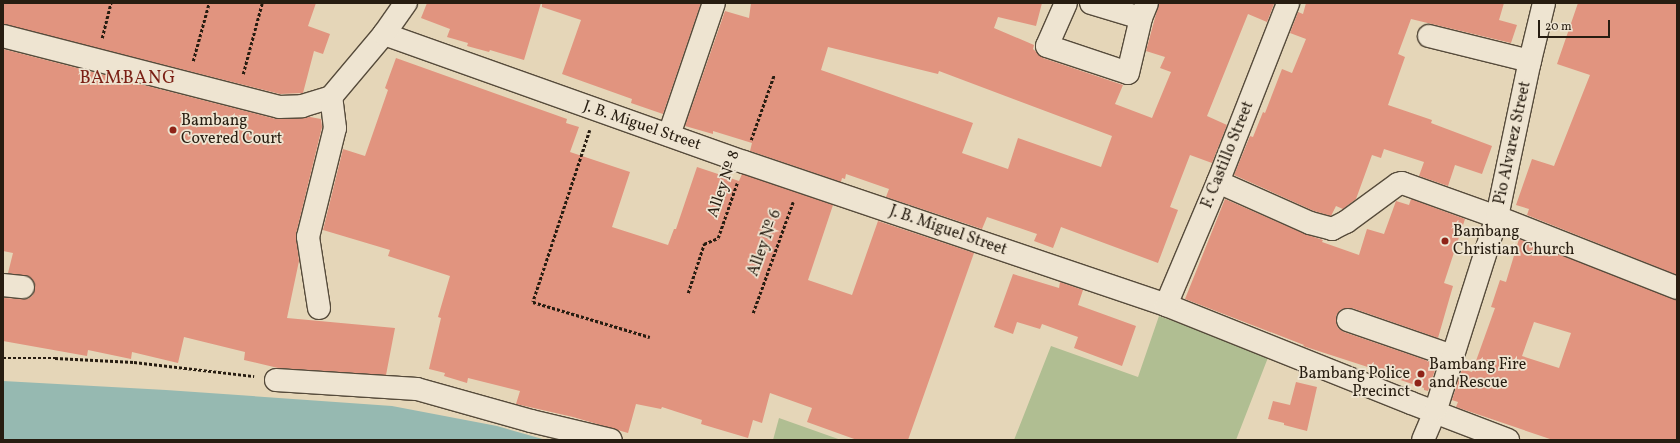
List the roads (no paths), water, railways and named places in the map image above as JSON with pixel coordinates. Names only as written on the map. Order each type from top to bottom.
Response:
[{"type":"street","points":[[3,36],[279,107],[303,106],[331,97],[384,34],[406,3]]},
{"type":"street","points":[[669,136],[714,3]]},
{"type":"street","points":[[1066,3],[1047,46],[1128,73],[1144,10],[1091,3]]},
{"type":"street","name":"F. Castillo Street","points":[[1166,305],[1218,182],[1288,3]]},
{"type":"street","name":"Pio Alvarez Street","points":[[1423,440],[1434,413],[1498,217],[1530,61],[1544,3]]},
{"type":"street","name":"J. B. Miguel Street","points":[[384,34],[744,162],[1166,305],[1434,413],[1508,440]]},
{"type":"street","points":[[1429,36],[1530,61]]},
{"type":"street","points":[[319,308],[308,237],[335,128],[331,97]]},
{"type":"street","points":[[1218,182],[1310,222],[1332,229],[1346,222],[1398,184],[1402,183],[1498,217],[1677,288]]},
{"type":"street","points":[[1348,320],[1452,356]]},
{"type":"street","points":[[276,380],[417,389],[531,421],[611,440]]},
{"type":"water","points":[[3,381],[166,390],[392,406],[497,426],[546,440],[3,440]]},
{"type":"place","name":"Bambang Covered Court","points":[[173,130]]},
{"type":"place","name":"Bambang Christian Church","points":[[1445,241]]},
{"type":"place","name":"Bambang Fire and Rescue","points":[[1421,374]]},
{"type":"place","name":"Bambang Police Precinct","points":[[1418,383]]},
{"type":"district","name":"BAMBANG","points":[[128,79]]}]
